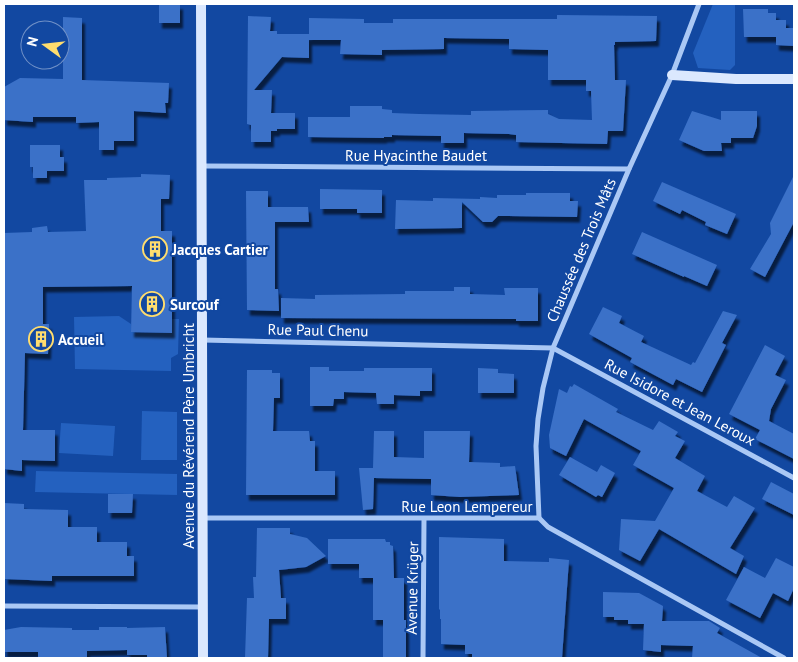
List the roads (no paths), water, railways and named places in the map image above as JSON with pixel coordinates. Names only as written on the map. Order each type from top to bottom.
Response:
[{"type":"main road","name":"Avenue du Révérend Père Umbricht","points":[[201,4],[203,166],[203,658]]},
{"type":"main road","points":[[672,75],[736,79],[794,79]]},
{"type":"street","name":"Chaussée des Trois Mâts","points":[[539,518],[536,446],[538,419],[542,388],[553,348],[628,169],[672,75],[699,4]]},
{"type":"street","name":"Rue Hyacinthe Baudet","points":[[203,166],[628,169]]},
{"type":"street","name":"Rue Paul Chenu","points":[[203,340],[553,348]]},
{"type":"street","name":"Rue Isidore et Jean Leroux","points":[[553,348],[794,478]]},
{"type":"street","name":"Rue Leon Lempereur","points":[[203,518],[539,518],[548,527],[784,658]]},
{"type":"street","name":"Avenue Krüger","points":[[424,519],[424,658]]},
{"type":"street","points":[[4,606],[203,607]]},
{"type":"place","name":"Jacques Cartier","points":[[155,249]]},
{"type":"place","name":"Surcouf","points":[[152,304]]},
{"type":"place","name":"Accueil","points":[[41,339]]}]
